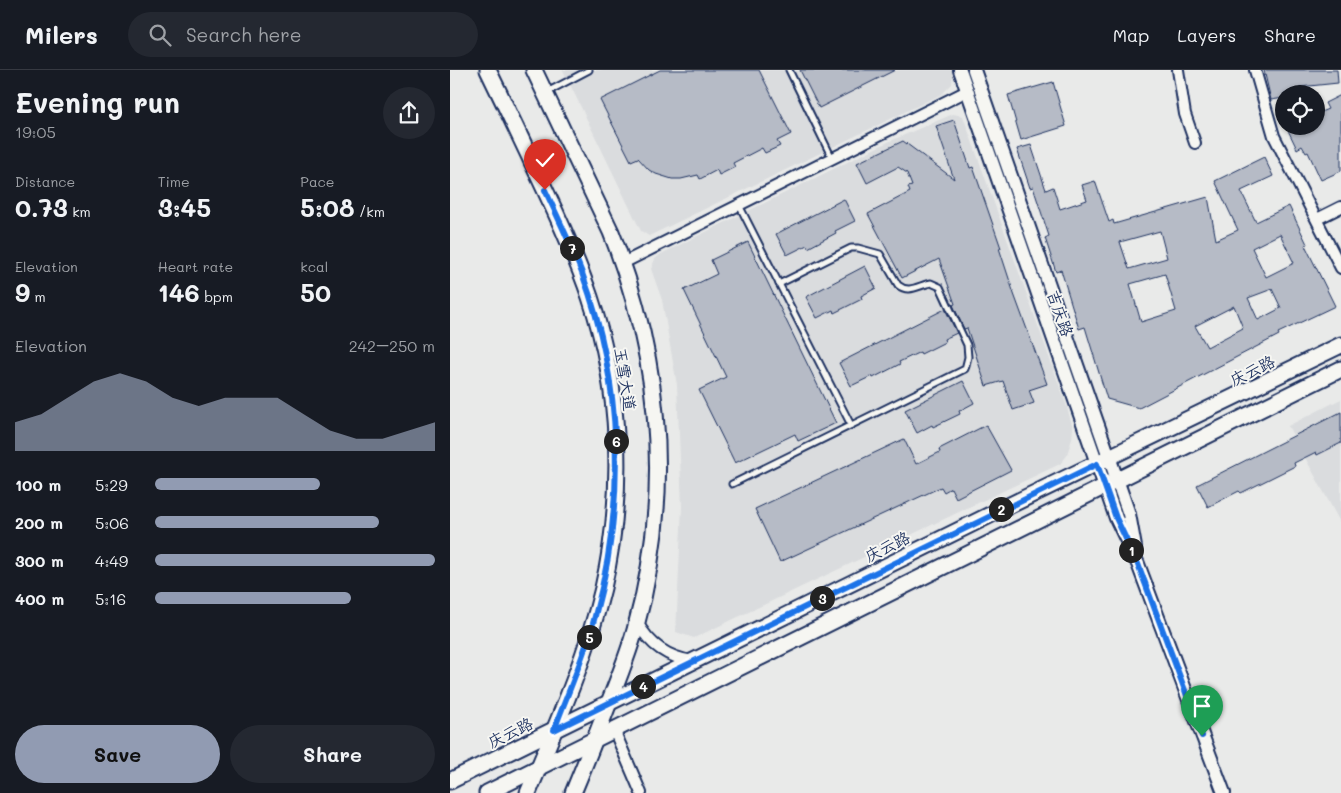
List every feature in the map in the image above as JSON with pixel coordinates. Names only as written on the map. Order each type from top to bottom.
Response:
[{"type":"main road","name":"玉雪大道","points":[[488,70],[582,273],[598,325],[613,404],[617,461],[612,537],[595,618],[586,647],[528,793]]},
{"type":"main road","name":"玉雪大道","points":[[534,70],[623,263],[638,314],[651,370],[659,461],[658,493],[652,550],[637,622],[625,661],[573,793]]},
{"type":"main road","name":"庆云路","points":[[450,781],[1341,345]]},
{"type":"main road","points":[[487,793],[1341,369]]},
{"type":"street","name":"吉庆路","points":[[960,70],[1112,484],[1116,518],[1138,564],[1224,793]]},
{"type":"street","name":"吉庆路","points":[[974,70],[1103,460]]},
{"type":"street","points":[[1178,70],[1185,114],[1196,143]]},
{"type":"street","points":[[1256,70],[1274,136],[1341,268]]},
{"type":"street","points":[[623,263],[967,91]]},
{"type":"street","points":[[1316,219],[1341,207]]},
{"type":"street","points":[[637,622],[642,632],[656,647],[674,657],[694,661]]},
{"type":"street","points":[[614,730],[641,793]]},
{"type":"lane","points":[[545,92],[589,70]]},
{"type":"lane","points":[[789,70],[833,158]]},
{"type":"lane","points":[[739,205],[851,426]]},
{"type":"lane","points":[[732,484],[965,369],[968,358],[967,345],[940,287],[931,283],[911,290],[902,289],[880,254],[851,248],[779,284]]},
{"type":"shaded area","points":[[563,70],[953,70],[953,72],[952,84],[942,94],[649,236],[641,231]]},
{"type":"shaded area","points":[[953,114],[963,116],[1066,404],[1073,428],[1072,439],[1066,457],[1060,464],[694,638],[676,632],[682,507],[677,385],[662,300],[651,269],[655,259],[661,254],[888,142]]},
{"type":"shaded area","points":[[1341,399],[1341,524],[1288,426]]},
{"type":"building","points":[[660,70],[759,70],[791,134],[777,141],[780,146],[765,153],[762,148],[733,163],[735,167],[719,175],[717,170],[700,179],[698,175],[672,179],[656,174],[649,170],[638,158],[631,161],[600,100]]},
{"type":"building","points":[[800,70],[895,70],[819,108]]},
{"type":"building","points":[[1264,70],[1337,70],[1338,83],[1275,85],[1275,99],[1271,100]]},
{"type":"building","points":[[1053,82],[1066,126],[1021,140],[1008,95]]},
{"type":"building","points":[[1341,95],[1341,171],[1321,180],[1308,152],[1306,153],[1302,146],[1297,149],[1290,135],[1325,135],[1325,110],[1328,109],[1325,103]]},
{"type":"building","points":[[954,120],[970,168],[973,167],[1001,248],[999,248],[1014,294],[1047,384],[1029,390],[1034,403],[1013,410],[1003,381],[986,386],[967,328],[964,329],[953,305],[955,304],[939,259],[902,278],[868,214],[910,192],[908,187],[912,186],[907,173],[898,167],[867,183],[857,163],[903,141],[954,179],[936,126]]},
{"type":"building","points":[[1031,145],[1046,190],[1053,187],[1060,209],[1087,200],[1082,185],[1095,181],[1109,222],[1113,220],[1114,224],[1208,197],[1216,240],[1238,230],[1215,181],[1264,157],[1273,176],[1241,191],[1256,222],[1289,206],[1307,244],[1305,245],[1335,306],[1278,333],[1279,335],[1139,408],[1107,399],[1085,327],[1079,329],[1061,270],[1056,272],[1045,238],[1049,236],[1033,187],[1030,188],[1017,149]],"holes":[[[1160,231],[1167,258],[1129,269],[1120,242]],[[1280,234],[1294,263],[1266,277],[1252,248]],[[1165,274],[1176,311],[1141,322],[1130,284]],[[1272,289],[1281,308],[1258,320],[1248,298]],[[1234,306],[1243,328],[1207,347],[1195,326]]]},
{"type":"building","points":[[844,199],[855,221],[808,248],[807,245],[787,255],[776,234]]},
{"type":"building","points":[[748,242],[836,423],[798,441],[795,434],[735,463],[699,390],[726,377],[684,290],[717,274],[711,260]]},
{"type":"building","points":[[865,266],[876,288],[861,296],[862,299],[834,313],[833,310],[817,318],[806,297]]},
{"type":"building","points":[[945,309],[957,333],[944,339],[945,342],[899,362],[900,364],[873,378],[872,376],[851,386],[839,363]]},
{"type":"building","points":[[963,381],[974,403],[959,411],[960,414],[917,433],[905,410]]},
{"type":"building","points":[[1341,412],[1341,443],[1317,455],[1316,452],[1294,463],[1295,466],[1208,507],[1197,485]]},
{"type":"building","points":[[986,425],[1011,470],[956,498],[951,488],[944,492],[941,487],[780,562],[755,509],[904,439],[916,464],[940,452],[939,449]]},
{"type":"route","points":[[545,190],[582,273],[598,325],[613,404],[617,461],[614,522],[602,589],[586,647],[554,730],[1097,464],[1116,518],[1138,564],[1202,736]]}]
